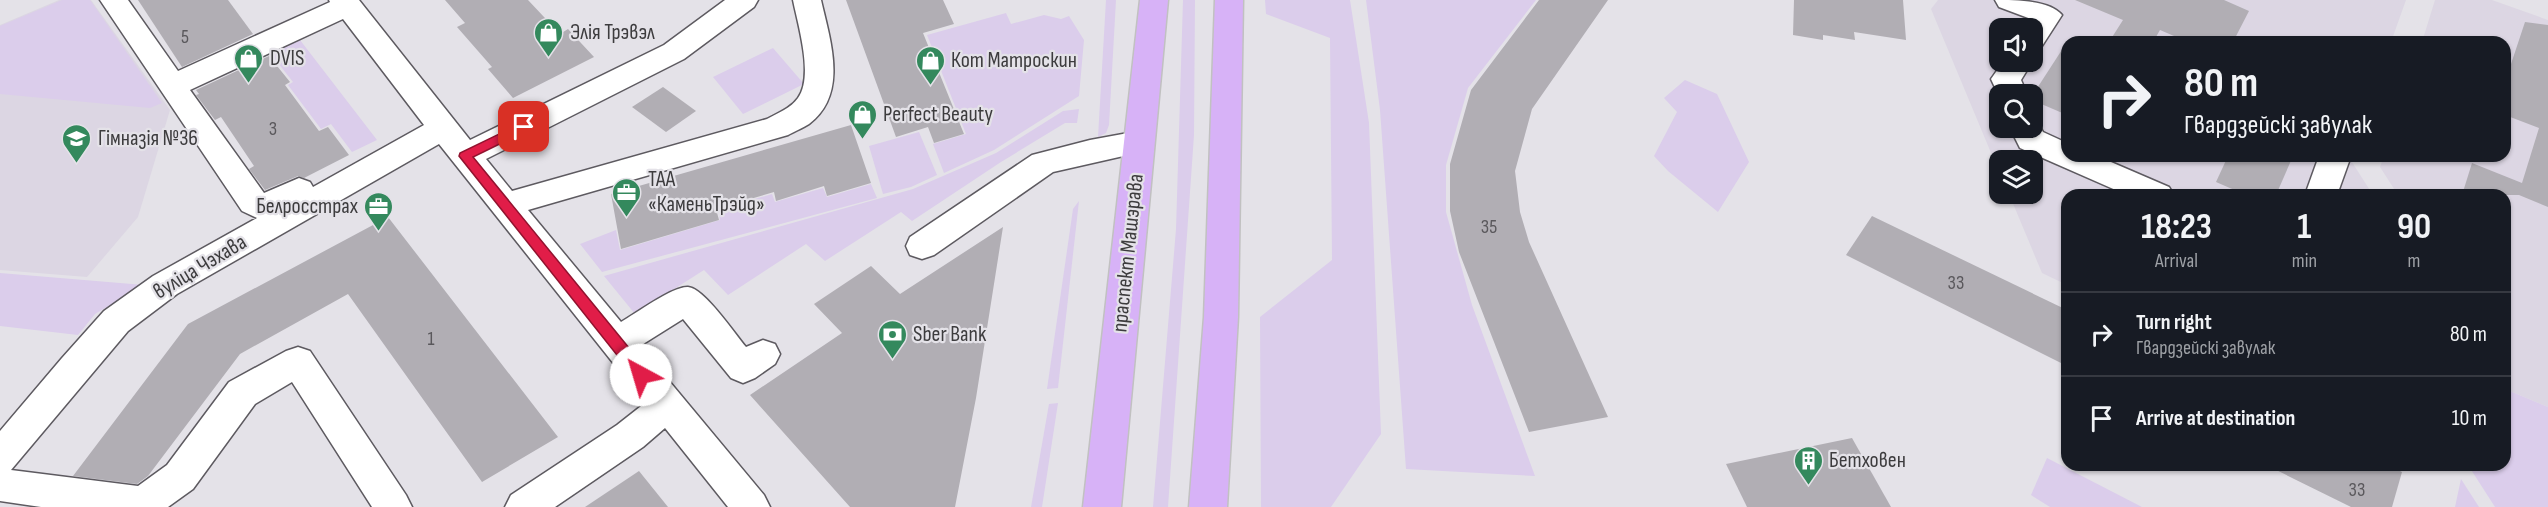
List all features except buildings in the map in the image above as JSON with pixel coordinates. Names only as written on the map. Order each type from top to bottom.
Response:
[{"type":"main road","name":"праспект Машэрава","points":[[1102,507],[1154,0]]},
{"type":"main road","points":[[1208,507],[1221,317],[1229,0]]},
{"type":"street","points":[[114,0],[253,202],[258,206],[267,206],[341,168]]},
{"type":"street","points":[[465,156],[674,51],[744,0]]},
{"type":"street","points":[[505,205],[777,127],[800,115],[817,92],[819,74],[807,0]]},
{"type":"street","points":[[2010,0],[2048,15],[2043,22]]},
{"type":"street","points":[[172,86],[345,3],[373,36],[442,128],[751,507]]},
{"type":"street","name":"вуліца Чэхава","points":[[0,458],[116,321],[165,285],[442,128]]},
{"type":"street","points":[[2030,138],[2061,153]]},
{"type":"street","points":[[922,246],[1043,163],[1139,142]]},
{"type":"street","points":[[2081,162],[2144,189]]},
{"type":"street","points":[[2323,189],[2333,162]]},
{"type":"street","points":[[616,344],[687,300],[743,368],[763,354]]},
{"type":"street","points":[[0,485],[142,504],[180,477],[242,393],[298,362],[393,507]]},
{"type":"street","points":[[524,507],[630,436],[667,406]]},
{"type":"shaded area","name":"Гімназія №36","points":[[59,0],[91,0],[170,110],[138,217],[87,277],[0,270],[0,25]]},
{"type":"shaded area","points":[[62,0],[90,0],[162,103],[150,108],[0,94],[0,26]]},
{"type":"shaded area","points":[[1106,0],[1116,0],[1109,125],[1106,133],[1098,137]]},
{"type":"shaded area","points":[[1183,0],[1195,0],[1194,135],[1168,507],[1153,507],[1176,229]]},
{"type":"shaded area","points":[[1265,0],[1350,0],[1369,123],[1381,434],[1331,507],[1261,507],[1260,317],[1332,260],[1330,38],[1266,14]]},
{"type":"shaded area","points":[[1366,0],[1536,0],[1468,88],[1446,165],[1446,212],[1472,305],[1535,476],[1406,469],[1380,110]]},
{"type":"shaded area","points":[[1938,0],[2406,0],[2393,36],[2061,36],[2061,162],[2352,162],[2369,189],[2061,189],[2061,282],[2042,273],[2013,204],[2043,204],[2043,150],[1990,150],[1931,9]]},
{"type":"shaded area","points":[[2435,0],[2492,0],[2548,20],[2548,407],[2511,392],[2511,189],[2394,189],[2380,167],[2382,162],[2511,162],[2511,36],[2424,36]]},
{"type":"shaded area","points":[[1006,13],[1011,24],[1044,15],[1061,19],[1069,16],[1084,40],[1079,96],[994,150],[944,173],[933,144],[966,134],[927,35]]},
{"type":"shaded area","points":[[300,40],[377,140],[352,152],[331,124],[321,129],[288,85],[293,82],[271,54]]},
{"type":"shaded area","points":[[773,48],[804,84],[743,114],[713,77]]},
{"type":"shaded area","points":[[1685,80],[1717,94],[1749,162],[1718,212],[1668,171],[1654,156],[1677,112],[1664,98]]},
{"type":"shaded area","points":[[1079,109],[1077,123],[1065,123],[912,221],[901,212],[825,261],[806,244],[728,295],[704,270],[635,314],[604,276],[913,189],[996,153],[1063,111]]},
{"type":"shaded area","points":[[919,132],[937,175],[911,187],[883,194],[869,146]]},
{"type":"shaded area","points":[[871,184],[877,198],[602,272],[580,244],[616,230],[620,250],[720,220],[718,210],[772,194],[775,202],[823,188],[827,197]]},
{"type":"shaded area","points":[[1079,201],[1058,388],[1047,389],[1073,209]]},
{"type":"shaded area","points":[[0,273],[144,285],[95,314],[78,335],[0,326]]},
{"type":"shaded area","points":[[2511,392],[2548,407],[2548,507],[2495,507],[2472,471],[2511,471]]},
{"type":"shaded area","points":[[1058,403],[1042,507],[1031,507],[1049,404]]},
{"type":"shaded area","points":[[2047,458],[2061,465],[2061,471],[2072,471],[2142,507],[2050,507],[2031,495]]},
{"type":"shaded area","points":[[2461,479],[2479,507],[2455,507]]},
{"type":"place","name":"Элія Трэвэл","points":[[549,58]]},
{"type":"place","name":"DVIS","points":[[249,84]]},
{"type":"place","name":"Кот Матроскин","points":[[930,86]]},
{"type":"place","name":"Perfect Beauty","points":[[862,140]]},
{"type":"place","name":"Гімназія №36","points":[[77,164]]},
{"type":"place","name":"ТАА «КаменьТрэйд»","points":[[627,218]]},
{"type":"place","name":"Белросстрах","points":[[379,232]]},
{"type":"place","name":"Sber Bank","points":[[892,360]]},
{"type":"place","name":"Бетховен","points":[[1808,486]]},
{"type":"route","points":[[524,127],[465,156],[641,375]]}]
